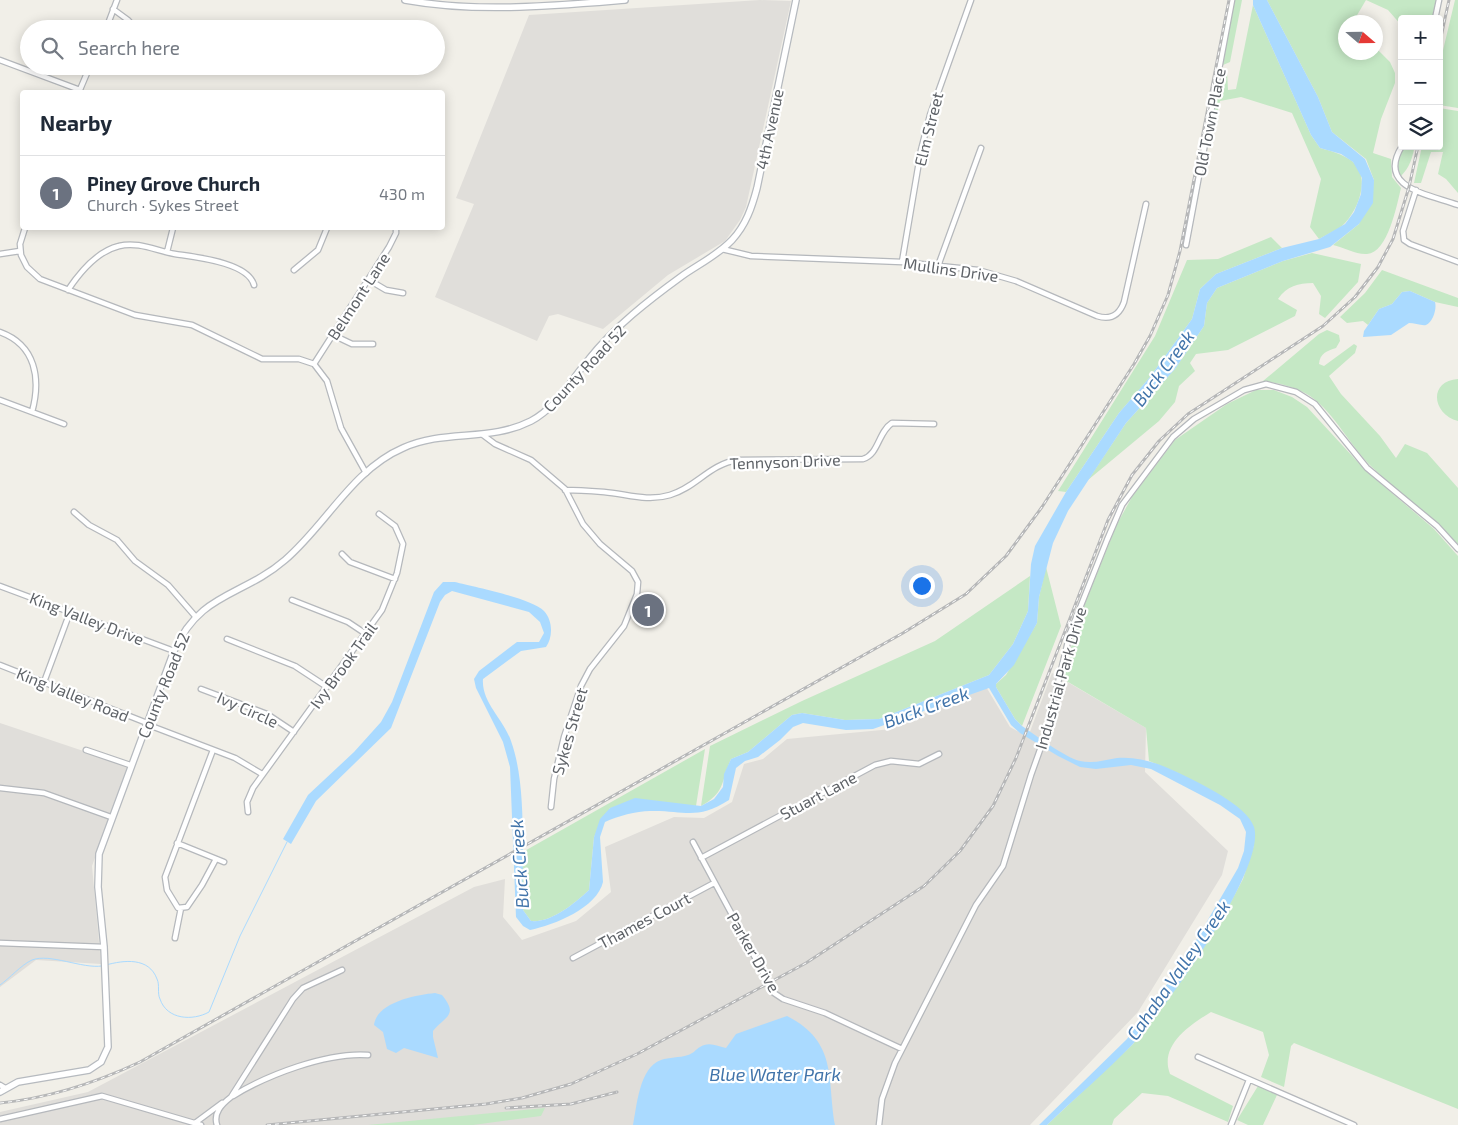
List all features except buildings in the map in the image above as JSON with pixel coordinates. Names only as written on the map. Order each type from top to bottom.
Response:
[{"type":"street","points":[[109,20],[117,0]]},
{"type":"street","points":[[405,0],[444,5],[498,8],[625,0]]},
{"type":"street","name":"4th Avenue","points":[[722,249],[742,226],[753,204],[796,0]]},
{"type":"street","name":"Elm Street","points":[[902,262],[921,150],[930,115],[971,0]]},
{"type":"street","name":"Old Town Place","points":[[1186,245],[1232,0]]},
{"type":"street","points":[[1436,15],[1439,0]]},
{"type":"street","points":[[113,10],[128,20]]},
{"type":"street","points":[[0,60],[20,68]]},
{"type":"street","points":[[39,75],[77,90]]},
{"type":"street","points":[[80,90],[86,75]]},
{"type":"street","points":[[938,266],[981,148]]},
{"type":"street","points":[[1400,150],[1395,158],[1394,168],[1401,181],[1416,190],[1458,204]]},
{"type":"street","points":[[1416,190],[1403,231],[1404,240],[1418,248],[1458,262]]},
{"type":"street","points":[[1110,318],[1120,311],[1124,302],[1146,204]]},
{"type":"street","points":[[25,230],[20,251],[25,264],[32,273],[68,290],[136,315],[192,324],[262,359],[299,359],[314,364],[327,381],[341,428],[366,473]]},
{"type":"street","points":[[167,252],[172,230]]},
{"type":"street","points":[[294,270],[318,250],[327,230]]},
{"type":"street","name":"Belmont Lane","points":[[314,364],[369,280],[393,240],[396,230]]},
{"type":"street","points":[[68,290],[90,264],[110,249],[135,244],[167,252],[220,261],[248,276],[254,285]]},
{"type":"street","name":"Mullins Drive","points":[[722,249],[751,256],[902,262],[978,270],[1005,277],[1096,316],[1116,321]]},
{"type":"street","name":"County Road 52","points":[[2,1088],[28,1080],[89,1070],[102,1062],[106,1054],[108,1042],[106,976],[97,864],[111,817],[174,651],[184,631],[195,616],[214,601],[257,579],[287,558],[366,473],[392,453],[415,443],[446,436],[483,435],[519,426],[546,410],[559,398],[589,358],[620,327],[670,286],[722,249]]},
{"type":"street","points":[[0,254],[20,251]]},
{"type":"street","points":[[369,280],[386,290],[403,293]]},
{"type":"street","points":[[0,332],[17,341],[31,360],[37,387],[32,412]]},
{"type":"street","points":[[334,335],[352,344],[373,344]]},
{"type":"street","name":"Industrial Park Drive","points":[[879,1125],[885,1088],[902,1049],[976,905],[1003,866],[1046,733],[1070,633],[1122,505],[1173,437],[1194,419],[1244,390],[1261,384],[1296,392],[1315,404],[1367,468],[1437,526],[1458,549]]},
{"type":"street","points":[[0,400],[64,424]]},
{"type":"street","name":"Tennyson Drive","points":[[565,490],[605,492],[642,498],[661,497],[684,489],[714,467],[728,462],[863,459],[873,453],[882,432],[892,423],[934,424]]},
{"type":"street","points":[[483,435],[496,444],[530,460],[565,490]]},
{"type":"street","name":"Sykes Street","points":[[551,807],[554,779],[564,737],[580,686],[590,669],[624,626],[638,586],[632,571],[600,544],[579,519],[565,490]]},
{"type":"street","points":[[74,512],[89,525],[117,540],[135,561],[168,584],[195,616]]},
{"type":"street","name":"Ivy Brook Trail","points":[[248,812],[249,795],[262,774],[380,615],[395,579],[401,555],[402,540],[395,526],[379,514]]},
{"type":"street","points":[[342,554],[348,561],[395,579]]},
{"type":"street","name":"King Valley Drive","points":[[0,586],[174,651]]},
{"type":"street","points":[[292,600],[348,622],[366,634]]},
{"type":"street","points":[[44,682],[70,612]]},
{"type":"street","points":[[227,639],[295,666],[327,687]]},
{"type":"street","name":"King Valley Road","points":[[0,665],[243,762],[262,774]]},
{"type":"street","name":"Ivy Circle","points":[[201,688],[271,716],[294,732]]},
{"type":"street","points":[[86,750],[130,765]]},
{"type":"street","points":[[180,908],[169,896],[165,884],[167,871],[213,750]]},
{"type":"street","name":"Stuart Lane","points":[[701,858],[875,764],[890,761],[919,764],[939,754]]},
{"type":"street","points":[[0,788],[44,792],[111,817]]},
{"type":"street","name":"Parker Drive","points":[[693,842],[774,993],[783,999],[824,1013],[902,1049]]},
{"type":"street","points":[[177,843],[224,862]]},
{"type":"street","points":[[180,908],[187,907],[216,859]]},
{"type":"street","name":"Thames Court","points":[[573,958],[714,883]]},
{"type":"street","points":[[175,938],[180,908]]},
{"type":"street","points":[[0,943],[104,947]]},
{"type":"street","points":[[217,1125],[215,1119],[218,1111],[231,1098],[293,998],[303,988],[342,970]]},
{"type":"street","points":[[0,1119],[102,1096],[198,1124],[249,1086],[302,1066],[354,1054],[368,1055]]},
{"type":"street","points":[[1198,1057],[1354,1125]]},
{"type":"street","points":[[1232,1125],[1249,1080]]},
{"type":"shaded area","points":[[760,0],[791,1],[746,207],[740,220],[725,241],[668,275],[603,329],[558,314],[549,316],[537,341],[435,297],[474,204],[456,198],[529,15]]},
{"type":"shaded area","points":[[1052,673],[1146,728],[1145,772],[1228,851],[1222,875],[1138,1012],[1030,1125],[0,1125],[0,1112],[88,1092],[474,887],[505,879],[503,917],[522,940],[576,921],[611,892],[605,847],[674,817],[704,818],[732,802],[744,764],[763,759],[787,739],[892,729],[985,685],[1010,727],[1028,737]]},
{"type":"shaded area","points":[[0,723],[128,766],[92,866],[101,964],[36,960],[0,987]]},
{"type":"green space","points":[[1234,0],[1242,0],[1230,62],[1223,65]]},
{"type":"green space","points":[[1267,0],[1366,0],[1357,15],[1338,15],[1338,60],[1383,60],[1383,55],[1390,62],[1395,73],[1395,83],[1381,119],[1373,153],[1391,159],[1392,177],[1401,188],[1394,216],[1386,237],[1381,246],[1374,252],[1363,254],[1333,245],[1359,224],[1374,180],[1366,159],[1332,132],[1318,97]]},
{"type":"green space","points":[[1366,0],[1436,0],[1434,15],[1398,15],[1398,21],[1388,10]]},
{"type":"green space","points":[[1455,0],[1458,0],[1458,108],[1443,106],[1443,50]]},
{"type":"green space","points":[[1253,5],[1311,135],[1320,148],[1352,161],[1358,167],[1361,175],[1361,192],[1350,217],[1340,228],[1319,239],[1310,227],[1321,179],[1292,113],[1241,97],[1220,101],[1210,145],[1208,144],[1220,71],[1227,72],[1228,90],[1236,89]]},
{"type":"green space","points":[[1443,109],[1458,111],[1458,193],[1446,179],[1438,174],[1443,152],[1431,152],[1421,183],[1414,183],[1421,150],[1443,150]]},
{"type":"green space","points":[[1402,150],[1414,150],[1409,166],[1401,176],[1398,168]]},
{"type":"green space","points":[[1271,237],[1282,248],[1216,274],[1200,289],[1192,319],[1150,377],[1119,413],[1066,492],[1058,491],[1155,336],[1187,260],[1218,259]]},
{"type":"green space","points":[[1312,253],[1361,264],[1358,282],[1325,318],[1319,314],[1321,296],[1313,283],[1289,288],[1278,299],[1297,310],[1295,316],[1228,350],[1196,354],[1190,363],[1195,371],[1179,386],[1175,402],[1159,421],[1088,480],[1126,423],[1175,369],[1204,326],[1207,303],[1217,288],[1283,261]]},
{"type":"green space","points":[[1382,270],[1458,298],[1458,307],[1435,302],[1410,291],[1402,292],[1392,304],[1379,309],[1368,325],[1363,321],[1347,323],[1340,317],[1365,293]]},
{"type":"green space","points":[[1327,330],[1339,335],[1340,341],[1336,348],[1322,355],[1319,364],[1324,366],[1354,344],[1357,346],[1355,353],[1329,376],[1341,394],[1380,436],[1396,458],[1405,444],[1427,453],[1458,488],[1458,544],[1365,460],[1319,403],[1305,393],[1293,388],[1263,381],[1319,334]]},
{"type":"green space","points":[[1458,379],[1458,421],[1443,412],[1437,398],[1438,391],[1442,385],[1448,381]]},
{"type":"green space","points":[[1256,390],[1274,390],[1292,397],[1307,407],[1366,471],[1434,529],[1458,556],[1458,1109],[1294,1043],[1291,1046],[1284,1087],[1261,1077],[1269,1055],[1263,1032],[1211,1012],[1178,1037],[1169,1054],[1168,1064],[1170,1074],[1233,1106],[1228,1122],[1168,1096],[1142,1093],[1114,1119],[1112,1125],[1047,1125],[1133,1044],[1226,911],[1243,879],[1254,845],[1254,828],[1178,773],[1149,761],[1146,728],[1063,679],[1078,621],[1117,524],[1132,497],[1175,440],[1227,404]]},
{"type":"green space","points":[[1046,567],[1061,626],[1022,726],[1015,719],[996,684],[1006,675],[1037,623],[1039,597]]},
{"type":"green space","points":[[1030,576],[1028,611],[1013,644],[989,675],[879,719],[845,720],[802,713],[792,715],[748,752],[731,759],[718,791],[709,801],[701,806],[710,746],[802,701],[935,641]]},
{"type":"green space","points":[[705,749],[696,806],[674,804],[610,808],[594,837],[589,890],[562,912],[546,919],[531,921],[523,910],[521,853]]},
{"type":"green space","points":[[1258,1086],[1277,1095],[1263,1125],[1248,1125],[1237,1120]]},
{"type":"green space","points":[[545,1108],[541,1116],[473,1125],[368,1125]]},
{"type":"water","name":"Cahaba Valley Creek","points":[[1253,0],[1267,0],[1318,97],[1332,132],[1365,159],[1374,180],[1373,203],[1359,224],[1330,247],[1283,261],[1217,288],[1207,303],[1204,326],[1175,369],[1126,423],[1068,511],[1053,543],[1039,597],[1037,623],[1014,665],[996,684],[1015,719],[1022,726],[1067,756],[1080,761],[1090,762],[1117,758],[1149,761],[1179,773],[1210,789],[1242,811],[1250,819],[1254,827],[1254,847],[1245,874],[1229,906],[1187,973],[1166,1003],[1132,1045],[1047,1125],[1039,1125],[1127,1039],[1184,961],[1238,868],[1244,851],[1246,832],[1240,819],[1220,805],[1151,769],[1131,765],[1096,769],[1080,767],[1058,756],[1020,733],[1011,725],[989,688],[873,729],[846,730],[803,723],[793,727],[758,757],[745,761],[736,768],[729,800],[718,806],[690,813],[639,812],[605,822],[600,837],[603,882],[599,891],[592,900],[573,914],[551,924],[530,930],[523,926],[516,917],[510,767],[503,742],[476,688],[474,679],[479,671],[517,642],[539,642],[544,633],[540,622],[529,612],[452,591],[445,595],[440,602],[391,728],[316,801],[291,844],[283,839],[308,795],[354,752],[381,722],[392,702],[434,592],[443,582],[455,582],[527,602],[544,611],[549,619],[550,639],[546,647],[521,651],[483,679],[483,687],[489,703],[511,741],[520,780],[523,824],[523,910],[531,921],[546,919],[562,912],[589,890],[594,837],[600,819],[610,808],[635,798],[701,806],[714,799],[723,787],[724,774],[731,759],[748,752],[792,715],[802,713],[845,720],[879,719],[989,675],[1013,644],[1028,611],[1031,564],[1035,546],[1066,492],[1119,413],[1150,377],[1192,319],[1200,289],[1216,274],[1282,248],[1319,239],[1345,224],[1354,212],[1361,194],[1362,178],[1353,162],[1341,154],[1320,148],[1311,135],[1253,5]]},
{"type":"water","points":[[1410,291],[1435,302],[1434,315],[1431,321],[1426,325],[1409,323],[1391,335],[1363,337],[1364,331],[1379,309],[1392,304],[1402,292]]},
{"type":"water","points":[[435,993],[442,995],[447,1002],[450,1012],[446,1019],[433,1031],[438,1058],[404,1048],[396,1053],[387,1049],[383,1032],[374,1025],[382,1011],[398,1001]]},
{"type":"water","name":"Blue Water Park","points":[[787,1016],[803,1026],[815,1038],[822,1050],[830,1077],[835,1125],[633,1125],[640,1088],[648,1071],[654,1064],[664,1059],[688,1055],[706,1044],[726,1048],[736,1034]]},
{"type":"waterway","name":"Buck Creek","points":[[106,965],[128,961],[148,967],[157,979],[159,997],[163,1006],[174,1015],[196,1017],[209,1012],[240,936],[287,842]]},
{"type":"waterway","name":"Buck Creek","points":[[0,985],[28,962],[39,958],[102,966]]},
{"type":"railway","points":[[0,1103],[19,1101],[72,1088],[106,1077],[140,1062],[903,633],[966,594],[1006,556],[1042,507],[1150,336],[1168,295],[1180,251],[1229,0]]},
{"type":"railway","points":[[1443,28],[1449,0]]},
{"type":"railway","points":[[267,1125],[486,1104],[522,1098],[571,1084],[637,1054],[806,963],[924,886],[960,851],[993,806],[1016,758],[1108,520],[1132,475],[1159,441],[1188,414],[1323,326],[1355,297],[1378,267],[1393,239],[1409,187],[1417,150]]},
{"type":"railway","points":[[506,1108],[571,1104],[617,1092]]},
{"type":"place","name":"Piney Grove Church","points":[[648,610]]}]
